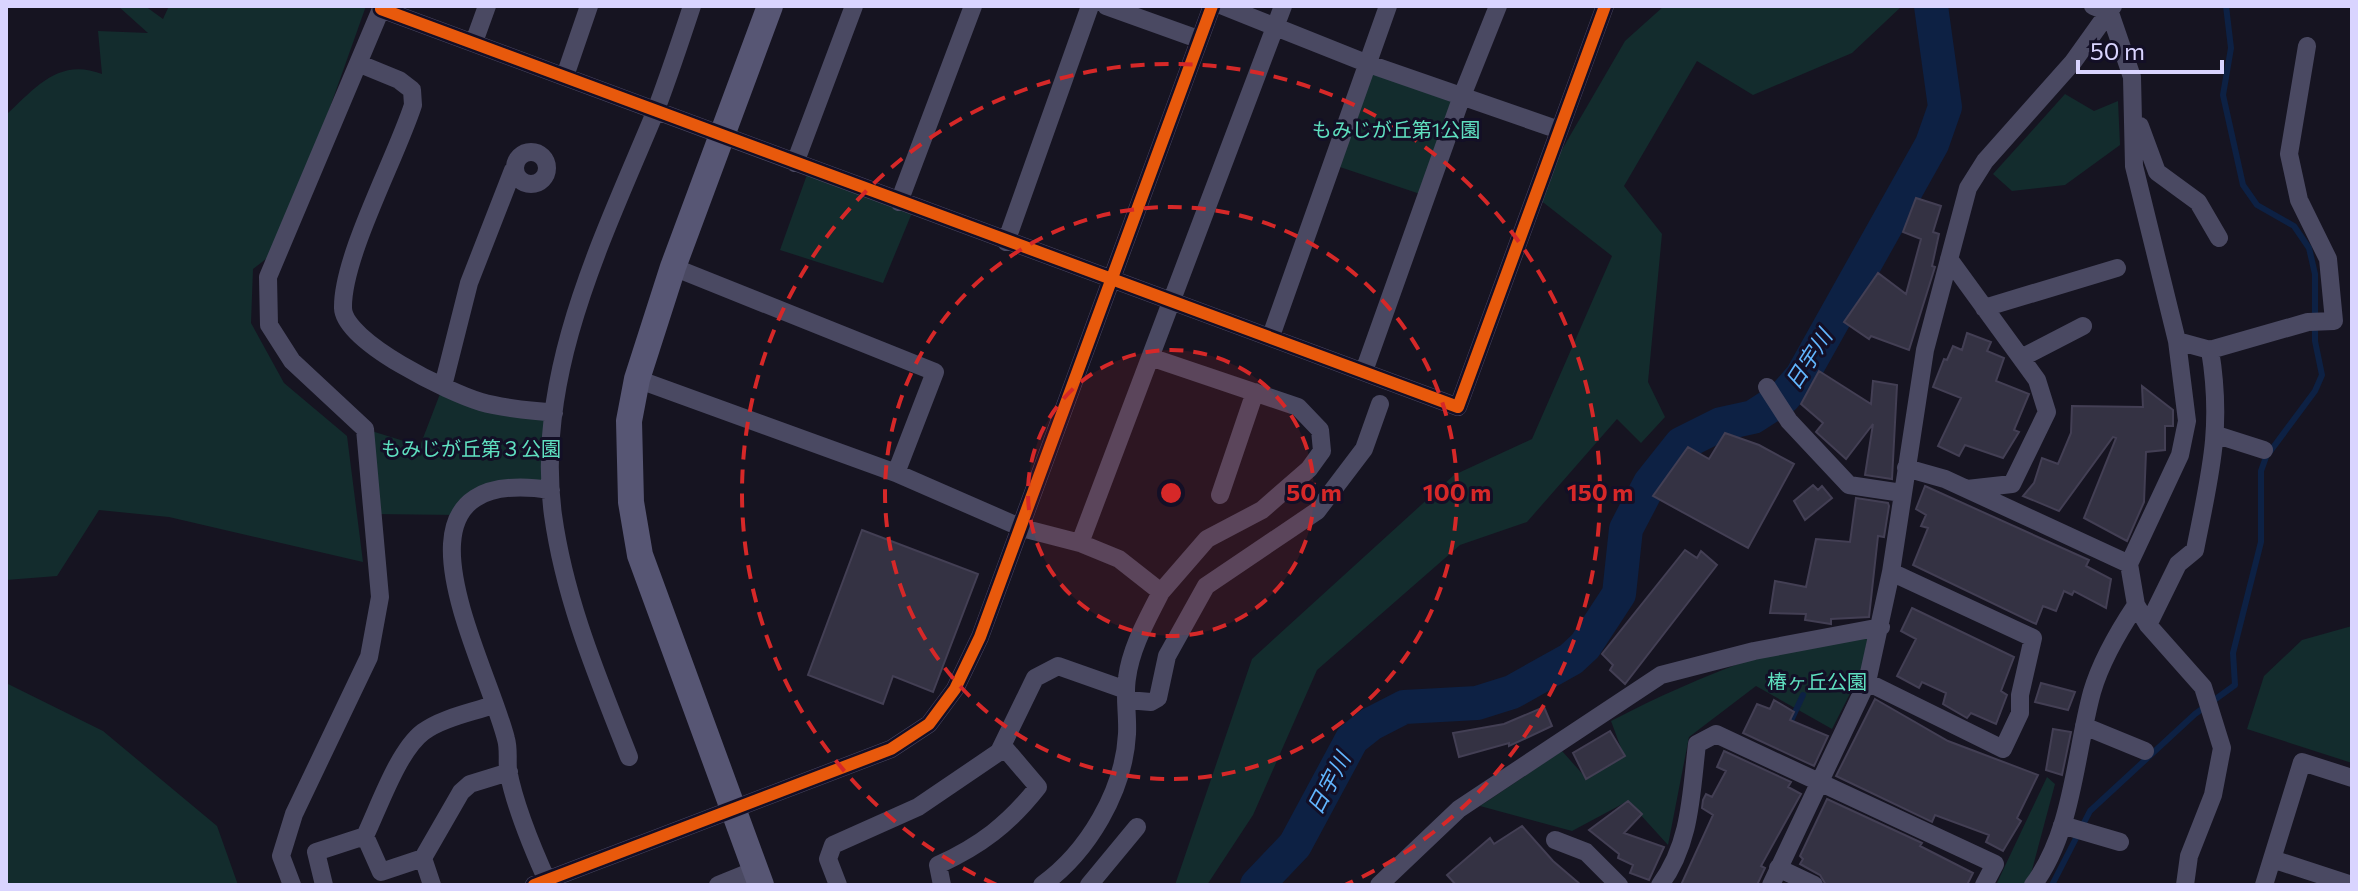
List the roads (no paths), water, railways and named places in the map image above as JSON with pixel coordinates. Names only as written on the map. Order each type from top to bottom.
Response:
[{"type":"street","points":[[474,42],[487,6]]},
{"type":"street","points":[[565,76],[589,6]]},
{"type":"street","points":[[629,757],[580,634],[562,569],[551,490],[554,413],[567,343],[577,311],[656,111],[692,6]]},
{"type":"street","points":[[718,885],[758,878],[640,555],[631,502],[629,436],[637,379],[673,267],[770,6]]},
{"type":"street","points":[[795,163],[854,6]]},
{"type":"street","points":[[899,202],[973,6]]},
{"type":"street","points":[[1006,242],[1090,6]]},
{"type":"street","points":[[1106,6],[1198,39]]},
{"type":"street","points":[[551,490],[492,489],[471,500],[459,515],[451,543],[454,580],[469,640],[507,740],[509,772],[543,883],[891,749],[929,724],[961,676],[1022,528],[1212,6]]},
{"type":"street","points":[[1223,6],[1366,63],[1559,130]]},
{"type":"street","points":[[1080,543],[1153,358],[1283,6]]},
{"type":"street","points":[[1271,336],[1388,6]]},
{"type":"street","points":[[1364,371],[1462,96],[1498,6]]},
{"type":"street","points":[[292,885],[281,856],[294,814],[369,657],[380,597],[365,429],[292,361],[269,325],[268,277],[381,8],[1458,407],[1605,6]]},
{"type":"street","points":[[2105,8],[2132,77],[2134,166],[2177,341],[2187,421],[2180,455],[2129,564],[2136,605],[2148,625],[2205,692],[2222,748],[2213,795],[2189,856],[2185,885]]},
{"type":"street","points":[[1814,885],[1774,877],[1867,682],[1891,572],[1925,350],[1968,188],[1985,161],[2073,62],[2105,8]]},
{"type":"street","points":[[2177,341],[2210,350],[2316,321],[2334,321],[2328,259],[2299,200],[2289,154],[2307,46]]},
{"type":"street","points":[[360,64],[399,80],[412,90],[413,105],[364,231],[344,293],[343,312],[356,332],[423,379],[500,407],[554,413]]},
{"type":"street","points":[[2135,112],[2157,172],[2198,202],[2219,238]]},
{"type":"street","points":[[443,386],[469,283],[513,170]]},
{"type":"street","points":[[1949,259],[2037,380],[2047,412],[2012,484],[1967,489]]},
{"type":"street","points":[[673,267],[935,372],[896,473]]},
{"type":"street","points":[[1984,308],[2117,268]]},
{"type":"street","points":[[2021,358],[2083,326]]},
{"type":"street","points":[[2148,625],[2178,564],[2195,550],[2217,435],[2218,394],[2210,350]]},
{"type":"street","points":[[1042,885],[1061,871],[1098,825],[1122,761],[1127,736],[1126,695],[1132,652],[1161,592],[1200,546],[1226,527],[1262,510],[1309,469],[1322,451],[1320,430],[1298,407],[1153,358]]},
{"type":"street","points":[[637,379],[896,473],[1022,528],[1080,543],[1119,559],[1161,592]]},
{"type":"street","points":[[1767,387],[1789,421],[1849,485],[1902,493]]},
{"type":"street","points":[[1220,495],[1255,392]]},
{"type":"street","points":[[838,885],[828,859],[833,845],[918,807],[969,775],[1003,746],[1035,678],[1058,666],[1126,695],[1151,702],[1158,698],[1167,656],[1206,586],[1317,511],[1364,449],[1380,404]]},
{"type":"street","points":[[2217,435],[2264,450]]},
{"type":"street","points":[[1322,451],[1352,468]]},
{"type":"street","points":[[1906,468],[1967,489],[2129,564]]},
{"type":"street","points":[[1200,546],[1221,573]]},
{"type":"street","points":[[1867,682],[2003,749],[2020,713],[2020,695],[2033,638],[1891,572]]},
{"type":"street","points":[[2033,885],[2065,826],[2093,689],[2115,637],[2136,605]]},
{"type":"street","points":[[1379,885],[1459,809],[1661,675],[1754,651],[1881,627]]},
{"type":"street","points":[[324,885],[316,852],[365,836],[406,751],[421,733],[438,723],[493,705]]},
{"type":"street","points":[[2084,726],[2145,751]]},
{"type":"street","points":[[1660,885],[1677,862],[1685,837],[1697,744],[1716,734],[1995,864],[1984,885]]},
{"type":"street","points":[[942,885],[938,865],[993,835],[1016,816],[1038,787],[1003,746]]},
{"type":"street","points":[[2264,885],[2302,762],[2352,778]]},
{"type":"street","points":[[365,836],[381,872],[423,858],[461,792],[470,784],[509,772]]},
{"type":"street","points":[[2065,826],[2120,842]]},
{"type":"street","points":[[1089,885],[1137,827]]},
{"type":"street","points":[[1555,840],[1586,852],[1619,885]]},
{"type":"street","points":[[423,858],[432,885]]},
{"type":"street","points":[[2272,859],[2352,885]]},
{"type":"waterway","name":"日宇川","points":[[1257,885],[1295,845],[1352,739],[1371,724],[1404,707],[1477,703],[1512,692],[1571,659],[1585,646],[1619,594],[1626,529],[1650,483],[1681,444],[1721,424],[1753,417],[1784,397],[1802,376],[1932,144],[1945,107],[1931,6]]},
{"type":"waterway","name":"日宇川","points":[[2052,885],[2090,811],[2195,714],[2235,685],[2233,653],[2261,542],[2261,471],[2266,457],[2315,391],[2322,375],[2315,341],[2315,274],[2309,248],[2294,226],[2257,205],[2243,185],[2223,95],[2231,48],[2226,6]]},
{"type":"waterway","points":[[1789,725],[1803,695]]},
{"type":"park label","name":"もみじが丘第1公園","points":[[1396,129]]},
{"type":"park label","name":"もみじが丘第３公園","points":[[471,448]]},
{"type":"park label","name":"椿ヶ丘公園","points":[[1817,681]]}]
